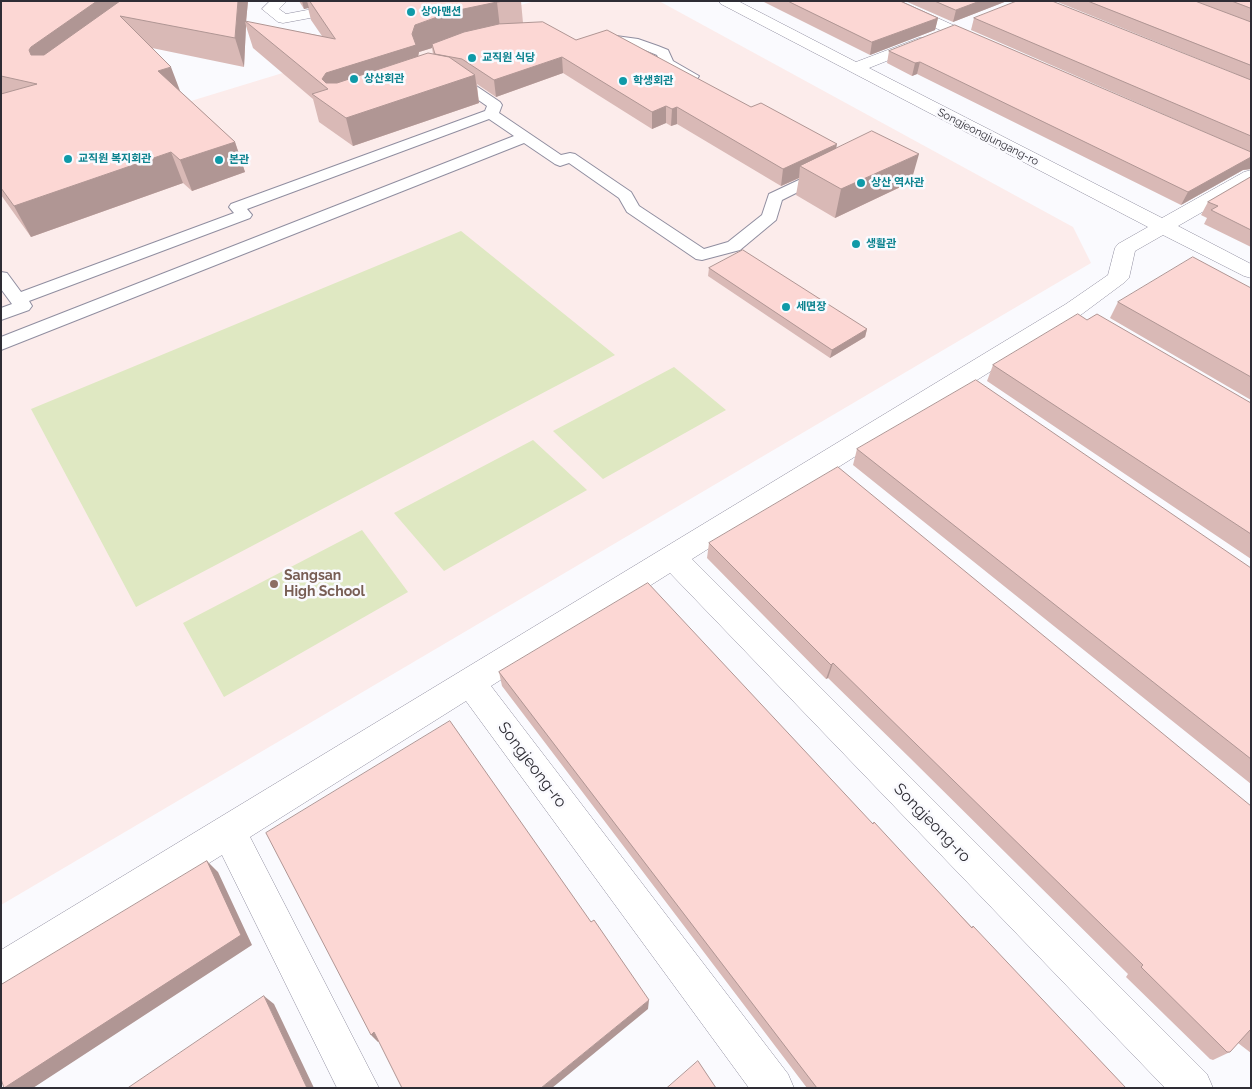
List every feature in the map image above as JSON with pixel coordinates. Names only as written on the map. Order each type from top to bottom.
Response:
[{"type":"street","points":[[280,1],[269,9],[283,19],[380,1]]},
{"type":"street","name":"Songjeongjungang-ro","points":[[726,1],[1251,272]]},
{"type":"street","points":[[887,1],[998,50]]},
{"type":"street","points":[[855,68],[969,24]]},
{"type":"street","points":[[1,972],[962,378],[1082,314],[1118,278],[1125,248],[1251,176]]},
{"type":"street","points":[[962,378],[987,395]]},
{"type":"street","points":[[827,461],[850,480]]},
{"type":"street","name":"Songjeong-ro","points":[[672,557],[1192,1088]]},
{"type":"street","name":"Songjeong-ro","points":[[470,682],[774,1088]]},
{"type":"street","points":[[229,832],[359,1088]]},
{"type":"lane","points":[[580,42],[617,40],[642,42],[663,52],[667,63],[707,84]]},
{"type":"lane","points":[[18,299],[244,215],[237,207],[491,114],[495,105],[458,80],[440,77]]},
{"type":"lane","points":[[491,114],[560,161],[570,157],[625,195],[633,209],[702,255],[734,246],[770,217],[775,197],[842,165]]},
{"type":"lane","points":[[1,344],[526,137]]},
{"type":"lane","points":[[1,277],[23,306],[1,314]]},
{"type":"shaded area","name":"Sangsan High School","points":[[535,1],[659,1],[1073,227],[1091,263],[1,905],[1,159],[335,57]]},
{"type":"green space","points":[[461,231],[615,355],[136,607],[31,409]]},
{"type":"green space","points":[[674,367],[726,410],[603,479],[553,431]]},
{"type":"green space","points":[[533,440],[587,490],[444,571],[394,513]]},
{"type":"green space","points":[[362,530],[408,592],[224,697],[183,623]]},
{"type":"building","points":[[1,1],[97,1],[29,50],[31,55],[44,55],[120,1],[238,1],[235,38],[120,16],[171,67],[158,71],[235,142],[180,160],[171,152],[14,206],[1,188],[1,94],[37,84],[1,76]]},
{"type":"building","points":[[310,1],[504,1],[454,11],[415,25],[412,34],[416,45],[326,73],[322,79],[326,83],[337,83],[428,53],[449,57],[475,75],[346,118],[312,94],[328,89],[245,21],[335,39]]},
{"type":"building","points":[[788,1],[900,1],[938,18],[872,42]]},
{"type":"building","points":[[935,1],[980,1],[956,10]]},
{"type":"building","points":[[1017,1],[1052,1],[1251,80],[1251,136],[974,18]]},
{"type":"building","points":[[1088,1],[1195,1],[1251,22],[1251,65]]},
{"type":"building","points":[[1232,1],[1251,1],[1251,8]]},
{"type":"building","points":[[543,22],[576,40],[607,30],[751,107],[761,103],[837,144],[783,169],[677,107],[672,109],[666,106],[652,112],[562,57],[494,80],[462,59],[435,54],[432,44],[464,32],[499,24]]},
{"type":"building","points":[[955,25],[1251,152],[1251,157],[1188,192],[920,62],[915,63],[889,51]]},
{"type":"building","points":[[872,131],[919,154],[841,189],[800,166]]},
{"type":"building","points":[[1251,177],[1251,230],[1211,210],[1218,206],[1208,202]]},
{"type":"building","name":"세면장","points":[[743,250],[867,329],[832,350],[709,268]]},
{"type":"building","points":[[1193,257],[1251,288],[1251,377],[1118,302]]},
{"type":"building","points":[[1078,314],[1087,320],[1097,314],[1251,403],[1251,534],[993,365]]},
{"type":"building","points":[[976,380],[1251,568],[1251,759],[857,449]]},
{"type":"building","points":[[838,467],[1251,806],[1251,1031],[1230,1052],[1227,1052],[1141,967],[1143,965],[833,663],[831,665],[709,543]]},
{"type":"building","points":[[648,583],[873,824],[874,822],[972,928],[973,926],[1126,1088],[817,1088],[499,672]]},
{"type":"building","points":[[450,721],[591,922],[594,920],[649,1000],[541,1088],[402,1088],[374,1032],[371,1035],[266,833]]},
{"type":"building","points":[[207,861],[241,935],[4,1088],[1,1079],[1,985]]},
{"type":"building","points":[[264,996],[307,1088],[128,1088]]},
{"type":"building","points":[[698,1061],[716,1088],[667,1088]]},
{"type":"place","name":"상아맨션","points":[[411,12]]},
{"type":"place","name":"교직원 식당","points":[[472,58]]},
{"type":"place","name":"상산회관","points":[[354,79]]},
{"type":"place","name":"학생회관","points":[[623,81]]},
{"type":"place","name":"교직원 복지회관","points":[[68,159]]},
{"type":"place","name":"본관","points":[[219,160]]},
{"type":"place","name":"상산 역사관","points":[[861,183]]},
{"type":"place","name":"생활관","points":[[856,244]]},
{"type":"place","name":"세면장","points":[[786,307]]},
{"type":"place","name":"Sangsan High School","points":[[274,584]]}]
